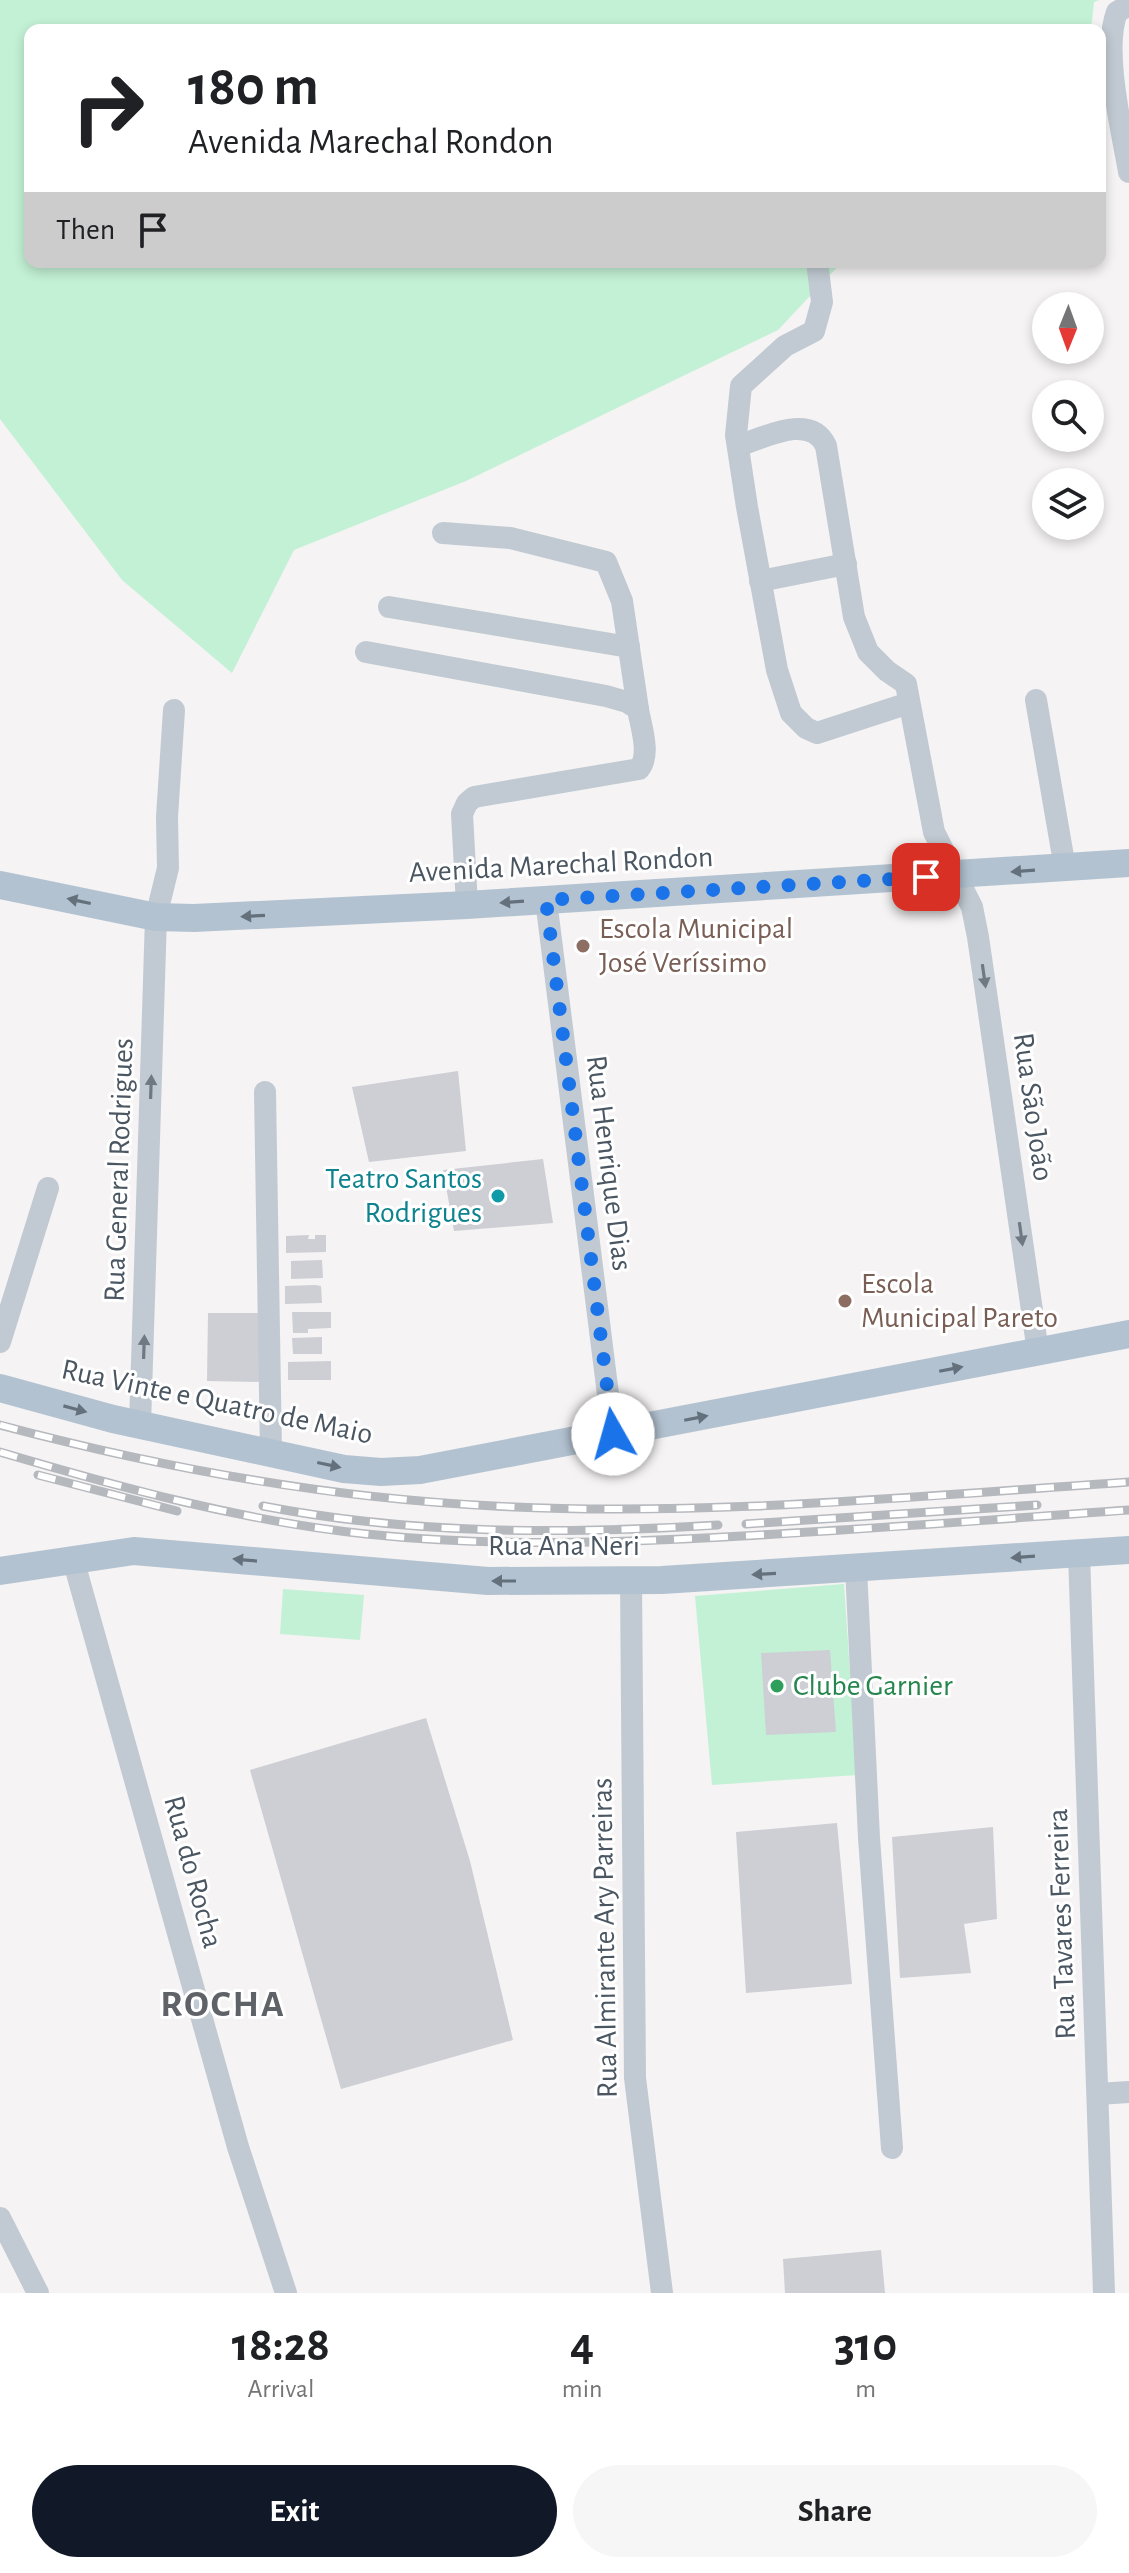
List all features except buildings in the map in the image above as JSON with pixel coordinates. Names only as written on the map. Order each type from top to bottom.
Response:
[{"type":"main road","name":"Avenida Marechal Rondon","points":[[0,885],[156,917],[206,918],[467,905],[1129,863]]},
{"type":"main road","name":"Rua Vinte e Quatro de Maio","points":[[0,1388],[140,1425],[344,1469],[381,1472],[420,1470],[1129,1334]]},
{"type":"main road","name":"Rua Ana Neri","points":[[0,1571],[122,1551],[143,1551],[488,1581],[631,1581],[1129,1550]]},
{"type":"street","points":[[1129,5],[1117,12],[1111,31],[1129,172]]},
{"type":"street","points":[[738,446],[793,428],[822,436],[854,617],[868,652],[906,684],[909,703],[817,733],[806,728],[791,713],[777,670],[736,435],[741,386],[785,346],[814,331],[822,302],[818,268]]},
{"type":"street","points":[[443,533],[510,538],[606,562],[622,601],[645,753],[644,763],[639,769],[474,797],[462,814],[467,905]]},
{"type":"street","points":[[760,581],[846,564]]},
{"type":"street","points":[[389,607],[629,647]]},
{"type":"street","points":[[366,652],[606,696],[638,709]]},
{"type":"street","points":[[1036,700],[1065,868]]},
{"type":"street","name":"Rua São João","points":[[909,703],[934,832],[972,907],[978,937],[1038,1352]]},
{"type":"street","name":"Rua General Rodrigues","points":[[140,1425],[156,917],[168,868],[167,817],[174,710]]},
{"type":"street","name":"Rua Henrique Dias","points":[[546,900],[613,1434]]},
{"type":"street","points":[[265,1092],[271,1453]]},
{"type":"street","points":[[0,1342],[48,1188]]},
{"type":"street","name":"Rua Tavares Ferreira","points":[[1079,1554],[1104,2293]]},
{"type":"street","name":"Rua do Rocha","points":[[73,1559],[238,2147],[286,2293]]},
{"type":"street","points":[[856,1568],[869,1838],[892,2148]]},
{"type":"street","name":"Rua Almirante Ary Parreiras","points":[[631,1581],[635,2078],[662,2293]]},
{"type":"street","points":[[1098,2094],[1129,2092]]},
{"type":"street","points":[[0,2218],[38,2293]]},
{"type":"green space","points":[[0,0],[1099,0],[1094,2],[1092,24],[24,24],[24,268],[836,268],[778,330],[466,481],[294,550],[232,673],[122,580],[0,419]]},
{"type":"green space","name":"Clube Garnier","points":[[844,1584],[857,1775],[712,1785],[695,1596]]},
{"type":"green space","points":[[283,1589],[364,1595],[360,1640],[280,1634]]},
{"type":"railway","points":[[0,1425],[122,1455],[245,1479],[369,1496],[494,1506],[574,1509],[733,1507],[1129,1482]]},
{"type":"railway","points":[[0,1452],[135,1490],[273,1521],[366,1534],[460,1541],[601,1542],[695,1538],[1129,1510]]},
{"type":"railway","points":[[38,1475],[177,1511]]},
{"type":"railway","points":[[746,1524],[1037,1505]]},
{"type":"railway","points":[[263,1506],[319,1516],[490,1530],[604,1530],[718,1525]]},
{"type":"place","name":"Escola Municipal José Veríssimo","points":[[583,946]]},
{"type":"place","name":"Teatro Santos Rodrigues","points":[[498,1196]]},
{"type":"place","name":"Escola Municipal Pareto","points":[[845,1301]]},
{"type":"place","name":"Clube Garnier","points":[[777,1686]]},
{"type":"district","name":"ROCHA","points":[[223,2005]]},
{"type":"route","points":[[613,1434],[546,900],[926,877]]}]
